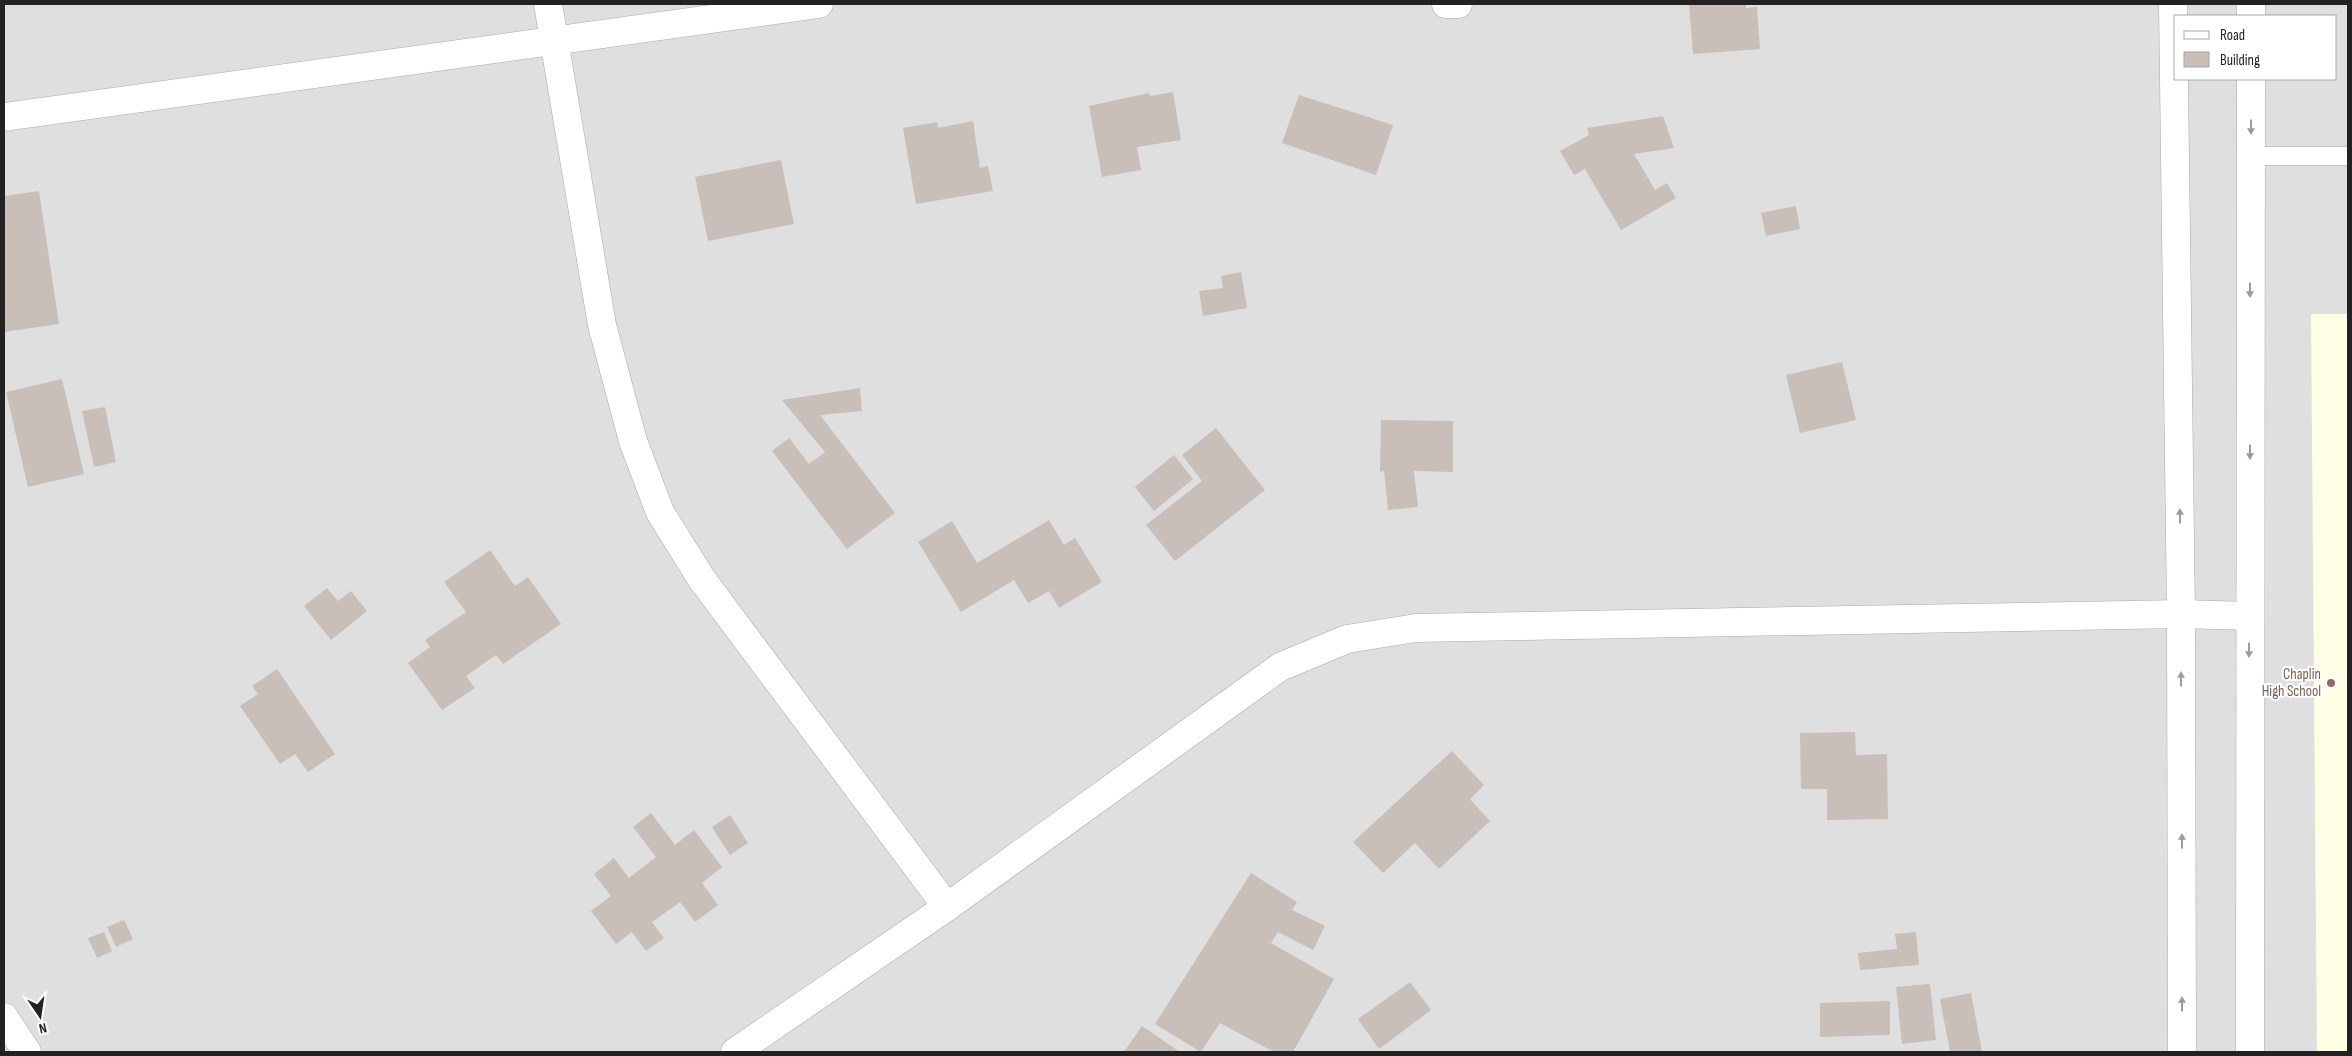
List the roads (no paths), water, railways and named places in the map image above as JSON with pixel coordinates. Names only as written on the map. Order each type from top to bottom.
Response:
[{"type":"street","points":[[548,4],[602,325],[632,442],[660,512],[702,578],[947,908]]},
{"type":"street","points":[[4,117],[820,4]]},
{"type":"street","points":[[1446,4],[1458,4]]},
{"type":"street","points":[[2173,4],[2181,614],[2182,1052]]},
{"type":"street","points":[[2250,1052],[2251,80]]},
{"type":"street","points":[[735,1052],[947,908],[1280,667],[1347,639],[1416,628],[2181,614],[2249,616]]},
{"type":"street","points":[[4,1017],[27,1052]]},
{"type":"lane","points":[[2250,156],[2348,156]]},
{"type":"place","name":"Chaplin High School","points":[[2331,683]]}]
